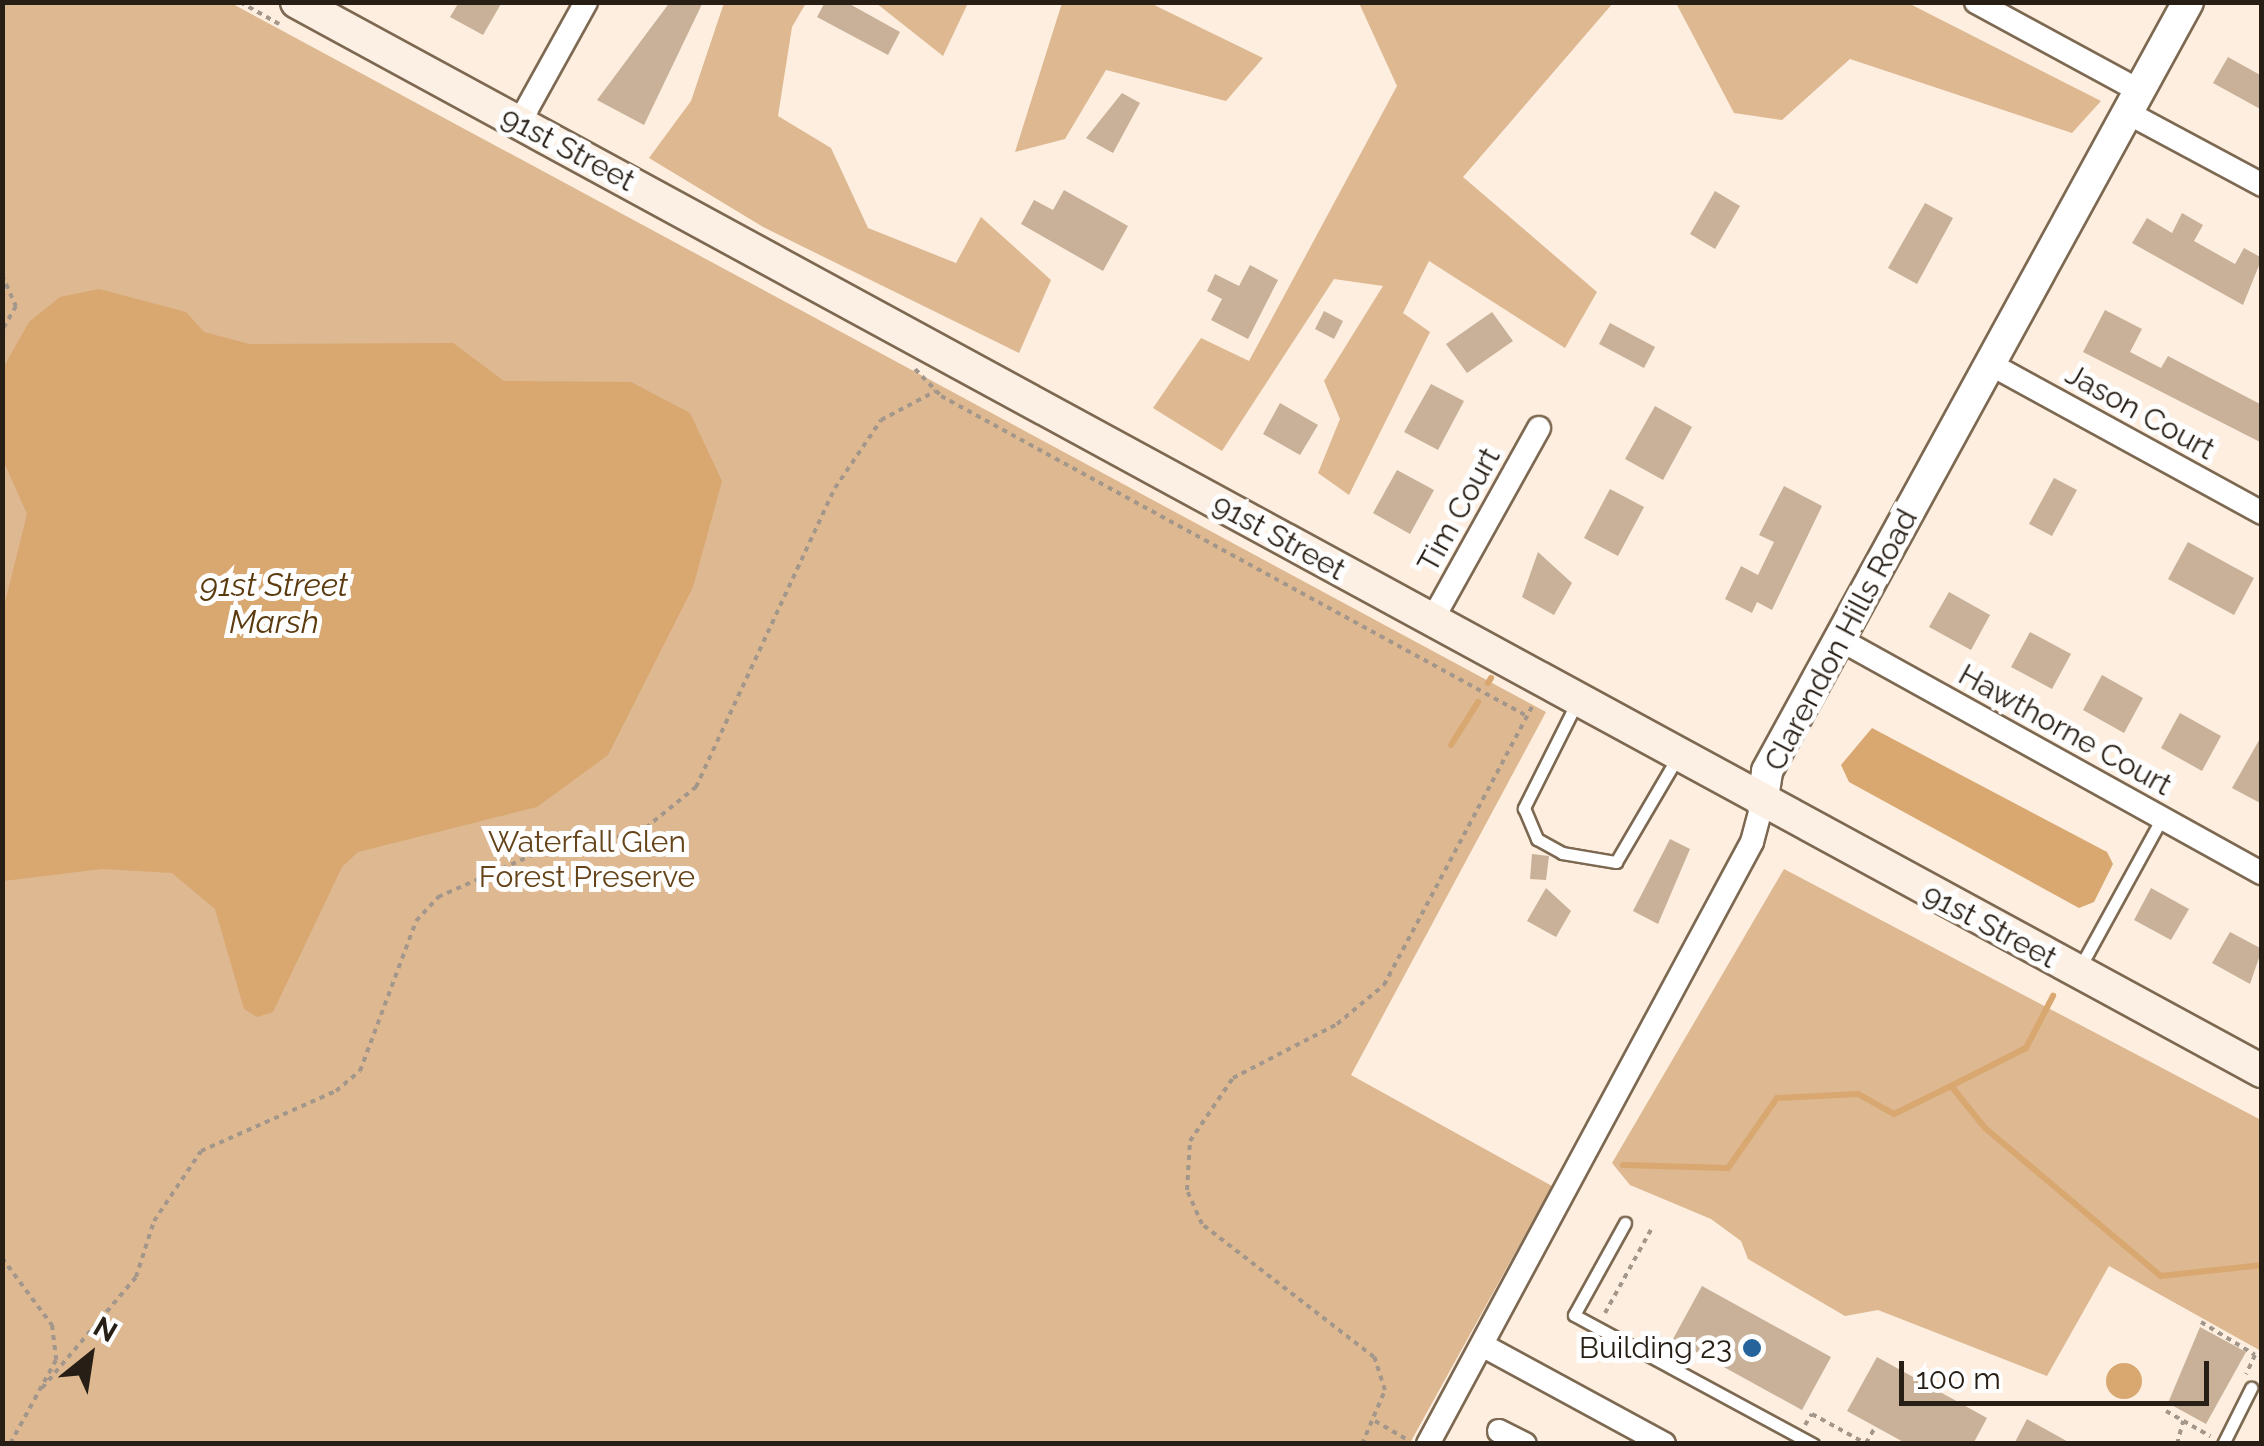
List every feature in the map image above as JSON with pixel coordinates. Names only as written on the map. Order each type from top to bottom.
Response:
[{"type":"main road","name":"91st Street","points":[[294,16],[519,123],[1762,804],[2262,1071]]},
{"type":"street","points":[[519,123],[586,2]]},
{"type":"street","points":[[1976,2],[2262,185]]},
{"type":"street","name":"Clarendon Hills Road","points":[[1428,1444],[1752,842],[1767,771],[2188,2]]},
{"type":"street","name":"Jason Court","points":[[1990,364],[2262,513]]},
{"type":"street","name":"Tim Court","points":[[1431,622],[1539,428]]},
{"type":"street","name":"Hawthorne Court","points":[[1839,640],[2262,873]]},
{"type":"street","points":[[1482,1345],[1664,1444]]},
{"type":"street","points":[[1500,1431],[1525,1444]]},
{"type":"lane","points":[[1577,702],[1524,808],[1537,838],[1562,853],[1616,862],[1678,758]]},
{"type":"lane","points":[[2077,972],[2162,818]]},
{"type":"lane","points":[[1625,1223],[1574,1315],[1812,1444]]},
{"type":"lane","points":[[2223,1444],[2245,1388]]},
{"type":"path","points":[[240,2],[294,16]]},
{"type":"path","points":[[2,275],[16,306],[2,330]]},
{"type":"path","points":[[902,356],[936,390],[1528,716]]},
{"type":"path","points":[[42,1388],[136,1276],[154,1221],[201,1150],[336,1092],[360,1071],[416,921],[438,897],[548,848],[638,834],[696,787],[836,488],[881,420],[936,390]]},
{"type":"path","points":[[1362,1444],[1375,1420],[1382,1374],[1360,1338],[1202,1224],[1187,1190],[1190,1142],[1233,1078],[1337,1024],[1384,986],[1533,705]]},
{"type":"path","points":[[1600,1321],[1653,1226]]},
{"type":"path","points":[[2,1258],[52,1325],[56,1360],[10,1444]]},
{"type":"path","points":[[2201,1322],[2256,1355],[2245,1388]]},
{"type":"path","points":[[2166,1411],[2213,1437],[2221,1421]]},
{"type":"path","points":[[1786,1420],[1802,1429],[1812,1414],[1866,1443],[1876,1426]]},
{"type":"path","points":[[1375,1420],[1414,1444]]},
{"type":"path","points":[[2177,1444],[2184,1421]]},
{"type":"path","points":[[1830,1435],[1835,1426]]},
{"type":"green space","name":"Waterfall Glen Forest Preserve","points":[[3,3],[231,3],[1546,712],[1351,1075],[1552,1186],[1410,1443],[3,1443]]},
{"type":"green space","points":[[724,3],[806,3],[792,27],[778,116],[831,148],[868,228],[956,263],[981,217],[1051,280],[1019,353],[765,228],[649,158],[691,101]]},
{"type":"green space","points":[[876,3],[968,3],[943,56]]},
{"type":"green space","points":[[1062,3],[1150,3],[1263,58],[1226,101],[1106,70],[1065,139],[1015,152]]},
{"type":"green space","points":[[1359,3],[1613,3],[1463,177],[1597,292],[1565,348],[1429,261],[1403,313],[1430,332],[1349,495],[1318,473],[1340,419],[1324,381],[1383,286],[1334,279],[1222,451],[1153,408],[1201,338],[1249,361],[1397,86]]},
{"type":"green space","points":[[1676,3],[1908,3],[2101,101],[2072,133],[1850,59],[1782,120],[1734,113]]},
{"type":"green space","points":[[1784,869],[2261,1120],[2261,1351],[2109,1266],[2047,1376],[1878,1310],[1845,1316],[1748,1259],[1741,1241],[1711,1219],[1630,1185],[1612,1163]]},
{"type":"water","name":"91st Street Marsh","points":[[99,289],[186,312],[204,332],[249,344],[453,343],[504,381],[631,382],[690,413],[722,481],[693,587],[608,755],[537,807],[358,852],[342,867],[273,1012],[257,1017],[244,1009],[215,909],[172,873],[102,869],[3,881],[3,610],[27,514],[3,460],[3,368],[29,322],[60,297]]},
{"type":"water","points":[[1872,728],[2107,852],[2113,864],[2094,902],[2079,908],[1849,782],[1841,765]]},
{"type":"water","points":[[2124,1363],[2137,1368],[2142,1381],[2137,1394],[2124,1399],[2111,1394],[2106,1381],[2111,1368]]},
{"type":"building","points":[[459,2],[502,2],[483,35],[450,17]]},
{"type":"building","points":[[670,2],[703,2],[644,125],[597,100]]},
{"type":"building","points":[[825,2],[846,2],[900,32],[888,55],[817,17]]},
{"type":"building","points":[[2228,57],[2262,76],[2262,110],[2213,83]]},
{"type":"building","points":[[1122,93],[1140,103],[1113,153],[1086,138]]},
{"type":"building","points":[[1064,190],[1128,226],[1103,271],[1021,224],[1034,200],[1053,210]]},
{"type":"building","points":[[1715,191],[1740,206],[1715,249],[1690,234]]},
{"type":"building","points":[[1925,203],[1953,218],[1917,284],[1888,268]]},
{"type":"building","points":[[2182,213],[2203,225],[2194,241],[2235,264],[2244,248],[2262,258],[2243,305],[2132,243],[2147,218],[2172,233]]},
{"type":"building","points":[[1250,265],[1278,280],[1248,339],[1211,320],[1222,299],[1207,291],[1215,274],[1239,286]]},
{"type":"building","points":[[2105,310],[2142,329],[2130,352],[2161,368],[2168,356],[2262,405],[2262,443],[2083,352]]},
{"type":"building","points":[[1324,311],[1343,321],[1334,339],[1315,329]]},
{"type":"building","points":[[1492,312],[1513,341],[1467,373],[1446,344]]},
{"type":"building","points":[[1610,323],[1655,347],[1644,368],[1599,344]]},
{"type":"building","points":[[1431,384],[1464,401],[1438,450],[1404,432]]},
{"type":"building","points":[[1280,403],[1318,425],[1300,455],[1263,434]]},
{"type":"building","points":[[1655,406],[1692,427],[1663,480],[1625,459]]},
{"type":"building","points":[[1397,470],[1434,490],[1410,534],[1373,513]]},
{"type":"building","points":[[2054,478],[2077,490],[2052,536],[2029,524]]},
{"type":"building","points":[[1784,486],[1822,506],[1772,610],[1757,602],[1752,613],[1725,599],[1741,566],[1758,575],[1774,542],[1759,535]]},
{"type":"building","points":[[1610,489],[1644,507],[1618,556],[1584,538]]},
{"type":"building","points":[[2188,542],[2254,578],[2234,615],[2168,579]]},
{"type":"building","points":[[1538,552],[1572,583],[1554,615],[1522,597]]},
{"type":"building","points":[[1949,592],[1990,615],[1971,650],[1929,627]]},
{"type":"building","points":[[2030,632],[2071,654],[2052,689],[2011,667]]},
{"type":"building","points":[[2102,675],[2143,698],[2124,733],[2083,710]]},
{"type":"building","points":[[2180,713],[2221,736],[2202,771],[2161,748]]},
{"type":"building","points":[[2262,735],[2262,804],[2232,788]]},
{"type":"building","points":[[1670,839],[1690,849],[1658,924],[1633,911]]},
{"type":"building","points":[[1532,854],[1549,856],[1546,880],[1530,879]]},
{"type":"building","points":[[1546,888],[1571,911],[1556,937],[1527,921]]},
{"type":"building","points":[[2151,888],[2189,909],[2171,940],[2134,920]]},
{"type":"building","points":[[2230,932],[2262,949],[2250,984],[2212,963]]},
{"type":"building","name":"Building 23","points":[[1702,1286],[1831,1357],[1802,1410],[1673,1339]]},
{"type":"building","points":[[2200,1327],[2246,1352],[2206,1424],[2168,1403]]},
{"type":"building","points":[[1877,1357],[1987,1418],[1973,1444],[1907,1444],[1847,1411]]},
{"type":"building","points":[[2027,1419],[2072,1444],[2014,1444]]},
{"type":"waterway","points":[[1488,683],[1491,678]]},
{"type":"waterway","points":[[1451,745],[1478,702]]},
{"type":"waterway","points":[[1951,1086],[2026,1048],[2053,996]]},
{"type":"waterway","points":[[1623,1165],[1728,1168],[1777,1098],[1858,1094],[1894,1114],[1951,1086],[1985,1128],[2161,1276],[2262,1265]]},
{"type":"place","name":"Building 23","points":[[1752,1348]]}]
